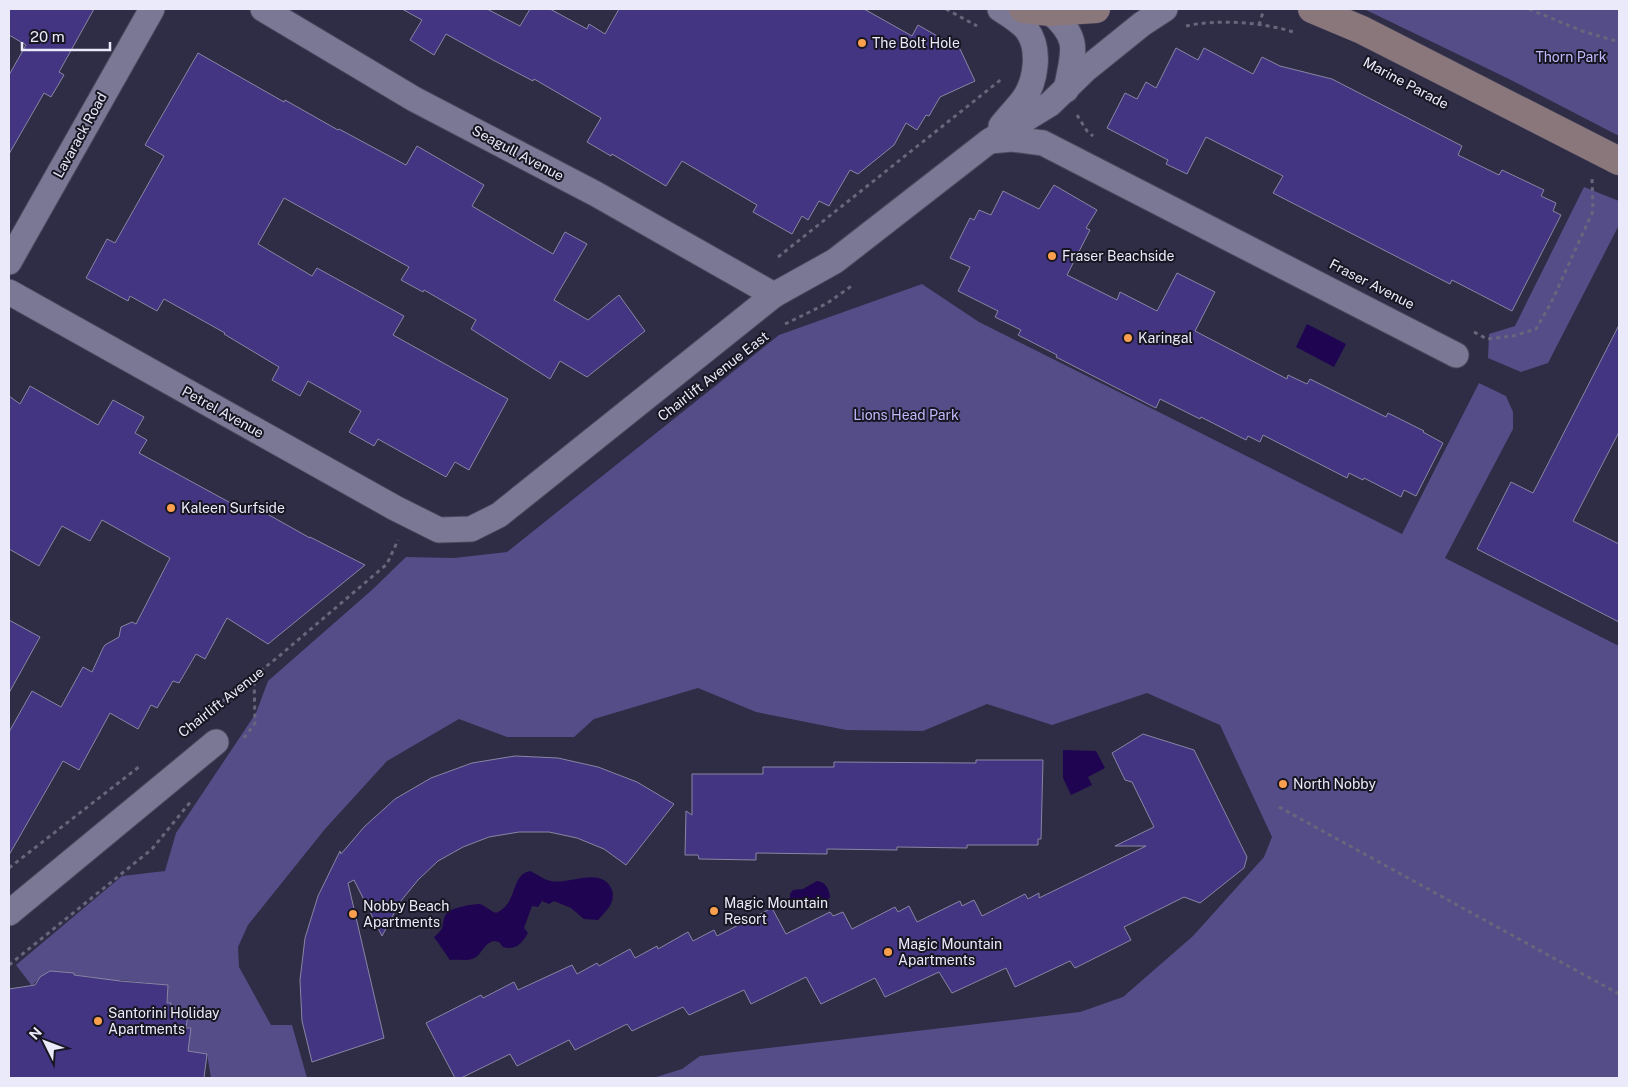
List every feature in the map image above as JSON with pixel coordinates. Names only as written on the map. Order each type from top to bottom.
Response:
[{"type":"street","name":"Lavarack Road","points":[[9,262],[152,9]]},
{"type":"street","name":"Seagull Avenue","points":[[262,9],[414,99],[596,194],[774,295]]},
{"type":"street","name":"Chairlift Avenue East","points":[[988,142],[1024,98],[1035,66],[1033,41],[1027,29],[1000,9]]},
{"type":"street","points":[[1023,9],[1069,13]]},
{"type":"street","name":"Chairlift Avenue East","points":[[439,530],[471,529],[499,516],[774,295],[835,261],[988,142],[1050,104],[1085,70],[1142,24],[1165,9]]},
{"type":"street","name":"Marine Parade","points":[[1312,9],[1362,30],[1619,161]]},
{"type":"street","points":[[1035,52],[1043,34],[1052,23],[1069,13]]},
{"type":"street","points":[[1066,90],[1074,52],[1070,33],[1069,13]]},
{"type":"street","name":"Fraser Avenue","points":[[988,142],[1012,140],[1043,143],[1456,355]]},
{"type":"street","name":"Petrel Avenue","points":[[9,292],[439,530]]},
{"type":"street","name":"Chairlift Avenue","points":[[9,913],[216,742]]},
{"type":"path","points":[[1259,25],[1264,9]]},
{"type":"path","points":[[1529,9],[1582,31],[1619,42]]},
{"type":"path","points":[[1181,27],[1204,22],[1245,23],[1296,33]]},
{"type":"path","points":[[778,257],[1004,77],[1006,73]]},
{"type":"path","points":[[1077,116],[1087,131],[1099,141]]},
{"type":"path","points":[[1584,174],[1597,180]]},
{"type":"path","points":[[1467,329],[1486,339],[1513,336],[1536,329],[1551,303],[1593,211],[1592,178]]},
{"type":"path","name":"Chairlift Avenue East","points":[[778,327],[826,304],[859,280]]},
{"type":"path","name":"Chairlift Avenue","points":[[201,718],[278,657],[387,564],[411,516]]},
{"type":"path","points":[[9,868],[147,760]]},
{"type":"path","points":[[1279,807],[1619,994]]},
{"type":"green space","name":"Thorn Park","points":[[1364,9],[1619,9],[1619,136],[1509,79]]},
{"type":"green space","points":[[1584,187],[1619,201],[1619,225],[1548,363],[1521,372],[1488,358],[1489,334],[1515,326]]},
{"type":"green space","name":"Lions Head Park","points":[[922,284],[979,322],[1402,534],[1479,383],[1506,396],[1513,412],[1513,429],[1445,558],[1619,646],[1619,1078],[653,1078],[682,1069],[700,1056],[1080,1012],[1123,997],[1193,936],[1264,857],[1272,837],[1220,725],[1147,693],[1052,725],[987,704],[923,731],[846,730],[756,712],[698,688],[594,719],[574,737],[507,737],[459,719],[387,761],[325,829],[248,925],[238,947],[239,967],[271,1025],[292,1025],[307,1078],[211,1078],[207,1054],[188,1051],[187,1014],[170,1011],[170,1004],[167,1003],[168,985],[120,980],[119,985],[92,982],[92,977],[50,971],[40,977],[32,986],[16,965],[122,876],[165,871],[176,833],[256,713],[268,681],[373,589],[406,557],[454,558],[507,552],[779,335]]},
{"type":"shaded area","points":[[1307,324],[1346,344],[1334,367],[1296,347]]},
{"type":"shaded area","points":[[1063,750],[1096,751],[1105,768],[1088,777],[1092,785],[1071,795],[1063,778]]},
{"type":"shaded area","points":[[530,871],[543,878],[558,882],[593,877],[601,879],[612,890],[613,899],[607,910],[598,920],[584,919],[571,908],[554,901],[549,904],[542,901],[538,907],[532,906],[524,928],[528,933],[515,947],[503,947],[499,942],[494,941],[487,944],[472,959],[450,960],[434,937],[442,928],[446,914],[456,908],[479,904],[496,913],[508,903],[519,878]]},
{"type":"shaded area","points":[[817,881],[825,884],[828,889],[830,897],[825,902],[809,902],[798,906],[790,902],[790,894],[793,890],[803,889]]},
{"type":"building","points":[[9,9],[94,9],[59,72],[64,75],[51,97],[44,93],[9,154],[9,75],[26,45],[9,35]]},
{"type":"building","points":[[402,9],[487,9],[520,26],[530,9],[550,9],[587,29],[589,24],[605,34],[619,9],[864,9],[912,36],[918,25],[960,49],[975,81],[940,97],[929,116],[926,115],[917,130],[906,123],[894,145],[858,174],[850,170],[829,206],[819,201],[808,220],[802,216],[792,234],[753,212],[757,205],[682,161],[666,186],[612,154],[611,156],[587,142],[601,118],[534,79],[533,81],[446,34],[434,55],[410,40],[422,20]]},
{"type":"building","points":[[1176,48],[1198,60],[1204,48],[1253,74],[1262,57],[1280,66],[1332,79],[1462,146],[1458,155],[1499,175],[1502,170],[1544,190],[1541,196],[1556,203],[1553,211],[1561,215],[1512,311],[1452,280],[1450,284],[1273,193],[1283,176],[1206,137],[1187,174],[1166,164],[1168,160],[1107,128],[1125,93],[1137,99],[1146,82],[1156,88]]},
{"type":"building","points":[[198,53],[284,102],[285,100],[406,165],[417,146],[484,185],[472,206],[553,254],[565,232],[587,244],[554,300],[588,320],[619,295],[645,331],[587,377],[560,361],[550,379],[471,329],[476,320],[424,290],[423,292],[401,280],[409,267],[284,198],[258,244],[312,276],[317,268],[404,316],[393,335],[508,399],[469,470],[455,462],[446,477],[378,439],[374,446],[349,432],[361,411],[308,381],[300,396],[272,380],[279,367],[225,333],[164,299],[157,311],[130,296],[128,301],[86,278],[107,239],[115,243],[164,156],[145,145]]},
{"type":"building","points":[[1054,185],[1097,210],[1086,228],[1090,230],[1067,275],[1117,300],[1120,292],[1157,311],[1177,273],[1215,292],[1195,331],[1287,379],[1288,375],[1307,384],[1310,379],[1386,417],[1388,413],[1443,443],[1416,496],[1404,490],[1401,497],[1364,478],[1363,480],[1349,473],[1347,478],[1263,435],[1260,442],[1248,436],[1246,440],[1160,399],[1156,408],[1056,357],[1057,355],[1018,335],[1021,330],[995,317],[998,311],[958,291],[970,267],[950,258],[970,218],[974,220],[979,210],[991,215],[1003,191],[1039,209]]},
{"type":"building","points":[[1619,325],[1619,432],[1573,521],[1619,544],[1619,622],[1477,549],[1511,482],[1533,493]]},
{"type":"building","points":[[30,386],[98,425],[113,400],[144,417],[135,433],[147,440],[139,453],[249,513],[253,506],[310,538],[365,565],[268,644],[227,618],[205,659],[196,654],[179,683],[173,681],[157,708],[151,705],[138,729],[110,713],[79,770],[63,761],[9,855],[9,732],[32,691],[61,707],[83,667],[92,672],[103,648],[119,637],[121,627],[132,622],[136,624],[170,558],[102,520],[90,541],[62,526],[39,566],[9,549],[9,396],[20,404]]},
{"type":"building","points":[[9,620],[40,637],[9,693]]},
{"type":"building","name":"Magic Mountain Apartments","points":[[1143,734],[1194,750],[1247,857],[1244,868],[1200,903],[1184,897],[1124,927],[1131,940],[1075,968],[1070,961],[1015,987],[1006,968],[952,993],[939,972],[885,997],[875,978],[821,1004],[806,977],[751,1004],[744,990],[689,1015],[683,1007],[632,1031],[627,1024],[575,1050],[569,1040],[517,1066],[510,1054],[461,1078],[455,1078],[426,1023],[481,995],[483,998],[514,982],[518,990],[572,965],[577,974],[597,963],[599,966],[630,949],[635,958],[657,946],[658,949],[688,932],[693,941],[714,930],[717,936],[772,908],[786,934],[830,912],[833,916],[843,912],[852,929],[895,907],[898,912],[909,906],[917,922],[960,901],[962,906],[974,900],[982,916],[1025,894],[1028,899],[1039,893],[1039,898],[1146,846],[1115,846],[1154,827],[1132,782],[1125,780],[1112,753]]},
{"type":"building","name":"Nobby Beach Apartments","points":[[515,756],[558,758],[598,767],[637,782],[674,804],[626,865],[604,849],[577,838],[549,832],[519,832],[489,837],[463,847],[438,861],[418,880],[400,902],[382,936],[354,880],[348,883],[384,1038],[312,1062],[302,1021],[300,980],[305,938],[318,896],[340,851],[341,854],[364,827],[395,799],[431,778],[472,763]]},
{"type":"building","points":[[976,760],[1043,760],[1041,839],[1038,839],[1038,845],[967,845],[967,848],[897,847],[897,850],[827,849],[827,854],[756,853],[756,860],[699,859],[698,855],[685,855],[686,811],[692,815],[692,774],[763,774],[763,767],[834,767],[834,762],[976,763]]},
{"type":"building","name":"Santorini Holiday Apartments","points":[[50,971],[120,981],[168,985],[167,1003],[171,1003],[170,1011],[188,1014],[186,1028],[191,1028],[188,1051],[207,1054],[204,1078],[9,1078],[9,989],[35,985],[40,977]]},
{"type":"place","name":"The Bolt Hole","points":[[862,43]]},
{"type":"place","name":"Fraser Beachside","points":[[1052,256]]},
{"type":"place","name":"Karingal","points":[[1128,338]]},
{"type":"place","name":"Kaleen Surfside","points":[[171,508]]},
{"type":"place","name":"North Nobby","points":[[1283,784]]},
{"type":"place","name":"Magic Mountain Resort","points":[[714,911]]},
{"type":"place","name":"Nobby Beach Apartments","points":[[353,914]]},
{"type":"place","name":"Magic Mountain Apartments","points":[[888,952]]},
{"type":"place","name":"Santorini Holiday Apartments","points":[[98,1021]]}]
